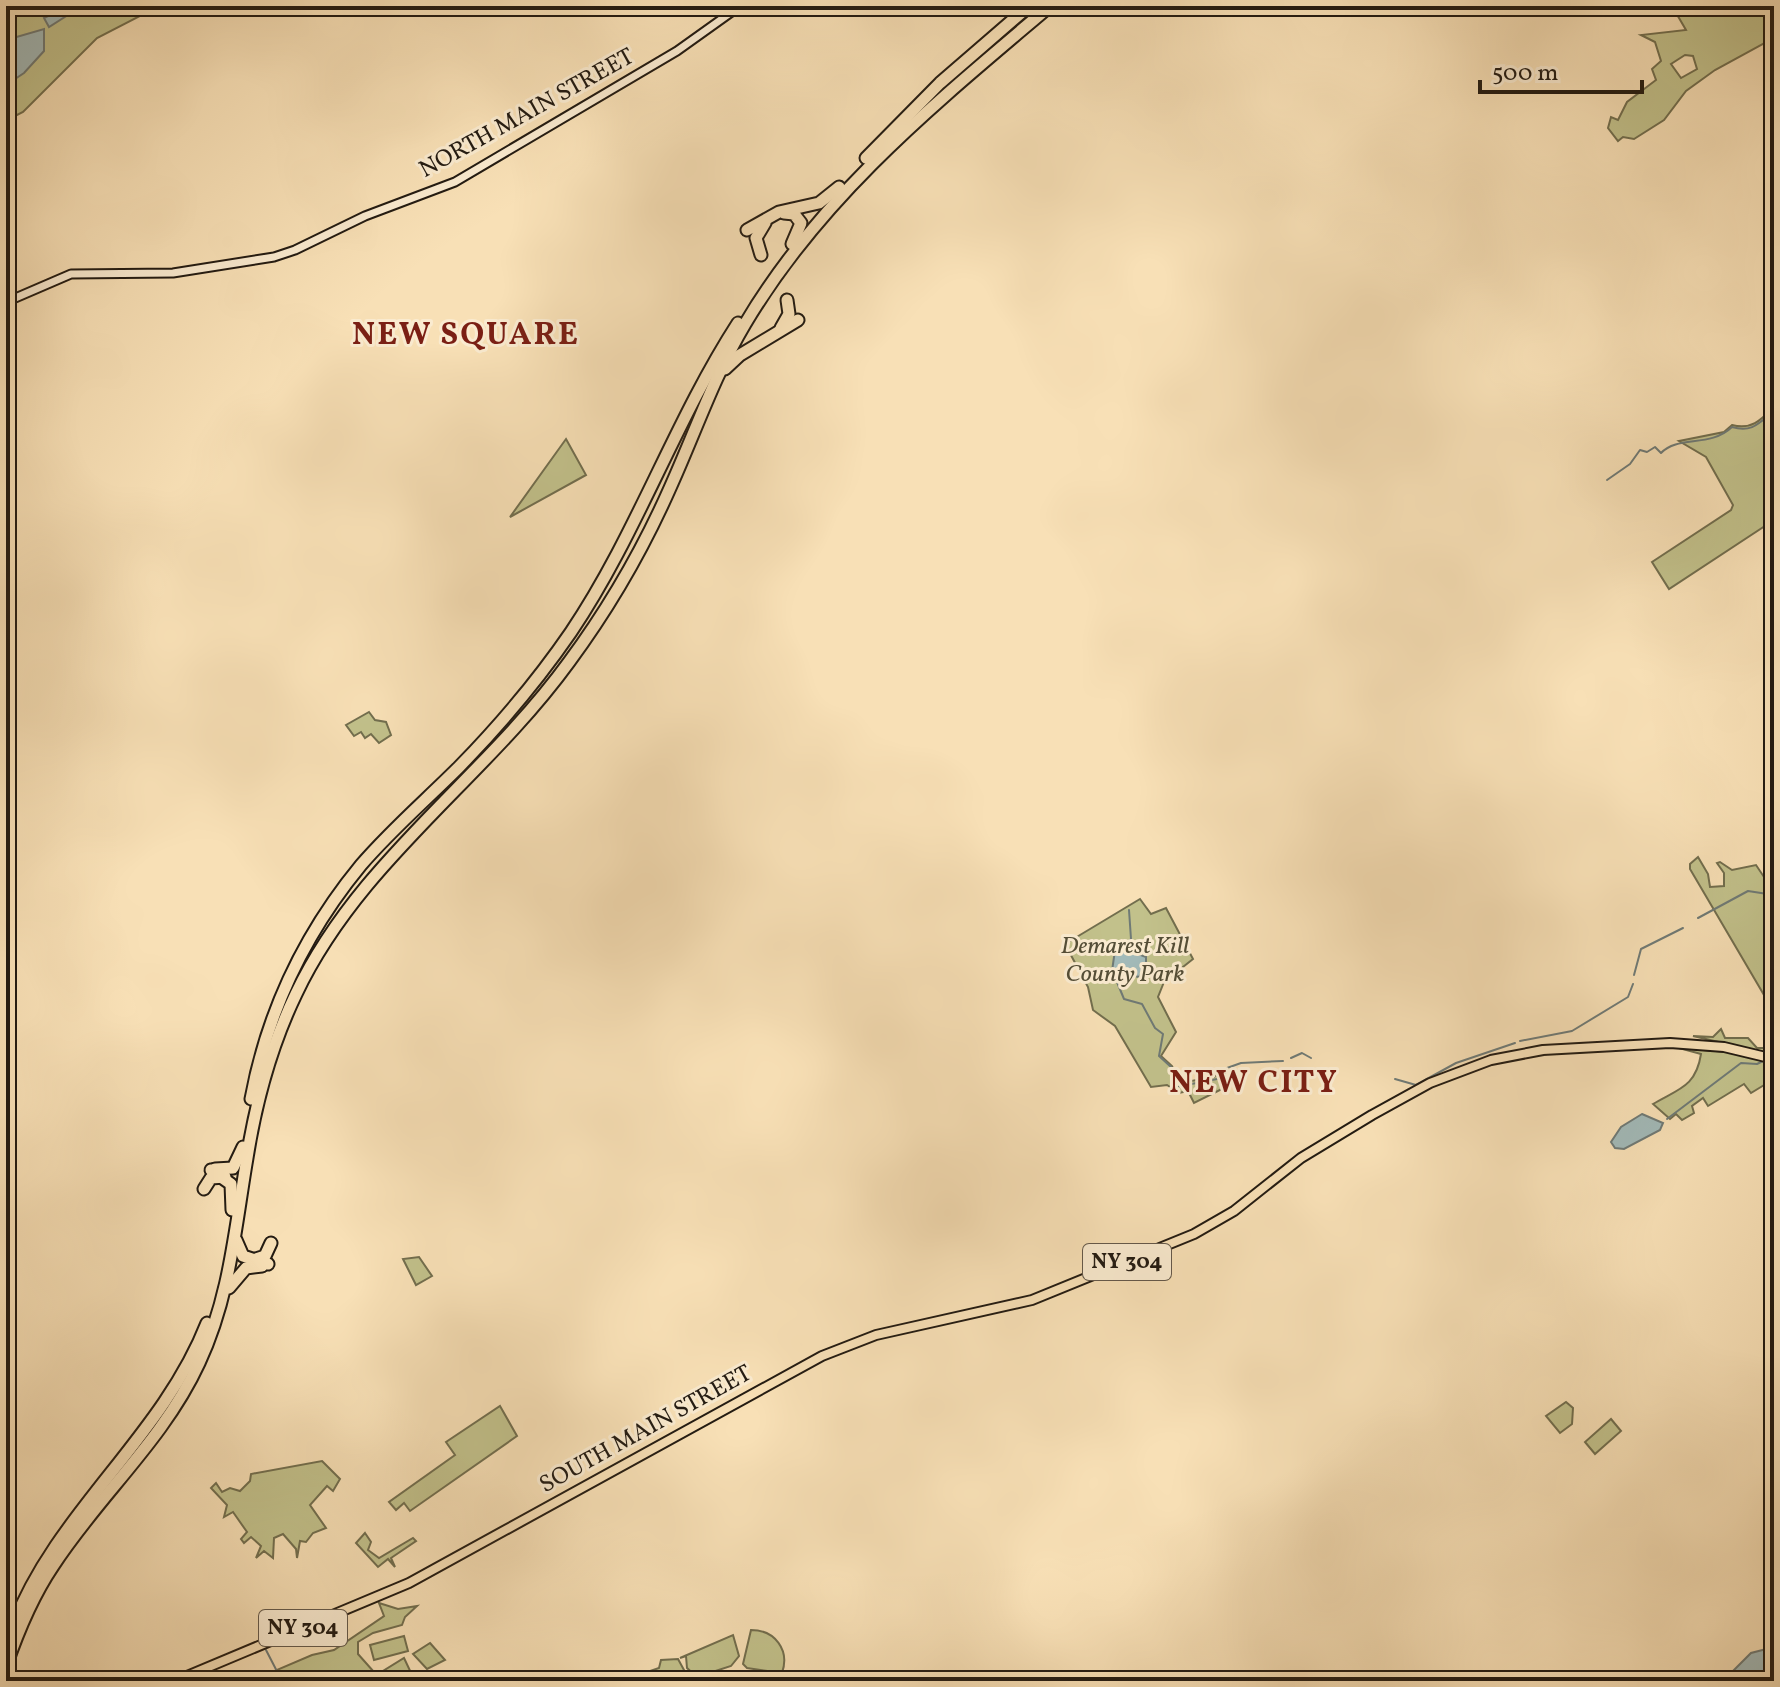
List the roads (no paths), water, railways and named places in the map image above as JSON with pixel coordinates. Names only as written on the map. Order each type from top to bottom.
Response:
[{"type":"highway","points":[[6,1666],[22,1623],[51,1568],[147,1449],[178,1404],[203,1355],[222,1303],[266,1072],[287,1013],[319,950],[374,874],[503,743],[579,649],[649,532],[707,400],[769,282],[800,231],[801,222],[788,212],[747,231],[777,213],[820,202],[934,88],[1029,6]]},
{"type":"highway","points":[[778,267],[875,158],[1050,6]]},
{"type":"highway","points":[[778,267],[850,175]]},
{"type":"highway","points":[[761,255],[756,235],[766,221]]},
{"type":"highway","points":[[6,1646],[25,1596],[56,1541],[157,1415],[186,1369],[214,1304],[230,1236],[248,1123],[268,1031],[289,979],[314,931],[365,860],[489,735],[573,628],[630,533],[707,373],[769,282]]},
{"type":"highway","points":[[781,328],[789,314],[787,300]]},
{"type":"highway","points":[[707,400],[732,362],[798,319],[757,342],[746,337],[745,328],[759,301]]},
{"type":"highway","points":[[230,1236],[233,1191],[225,1177],[211,1169],[224,1171],[235,1166],[248,1123]]},
{"type":"highway","points":[[204,1189],[211,1178],[225,1177]]},
{"type":"highway","points":[[222,1303],[244,1269],[267,1265],[243,1256],[238,1248],[238,1214]]},
{"type":"highway","points":[[252,1260],[265,1256],[271,1243]]},
{"type":"main road","name":"NORTH MAIN STREET","points":[[6,302],[71,274],[173,273],[285,254],[365,216],[446,186],[655,65],[740,6]]},
{"type":"main road","name":"SOUTH MAIN STREET","points":[[175,1681],[374,1600],[442,1566],[804,1364],[873,1338],[1036,1299],[1197,1233],[1238,1209],[1301,1158],[1442,1079],[1498,1058],[1557,1048],[1678,1043],[1771,1058]]},
{"type":"water","points":[[68,6],[92,6],[84,15],[68,15],[49,27],[44,18]]},
{"type":"water","points":[[44,29],[44,51],[24,73],[6,85],[6,40]]},
{"type":"water","points":[[1125,941],[1125,949],[1146,957],[1146,966],[1139,977],[1112,971],[1116,943]]},
{"type":"water","points":[[1642,1114],[1663,1123],[1660,1130],[1624,1149],[1615,1148],[1611,1142],[1621,1127]]},
{"type":"water","points":[[1774,1647],[1774,1681],[1723,1681],[1751,1653]]},
{"type":"waterway","points":[[1607,480],[1630,464],[1640,450],[1647,452],[1655,447],[1661,453],[1676,444],[1714,437],[1732,427],[1750,428],[1774,411]]},
{"type":"waterway","points":[[1698,918],[1748,891],[1774,895]]},
{"type":"waterway","points":[[1126,944],[1131,939],[1129,910]]},
{"type":"waterway","points":[[1634,975],[1641,949],[1683,928]]},
{"type":"waterway","points":[[1117,972],[1117,982],[1124,999],[1142,1004],[1155,1028],[1163,1034],[1159,1056],[1171,1067],[1176,1087],[1217,1079],[1227,1068],[1241,1063],[1283,1061]]},
{"type":"waterway","points":[[1520,1041],[1572,1031],[1628,997],[1633,984]]},
{"type":"waterway","points":[[1395,1079],[1416,1085],[1456,1063],[1515,1043]]},
{"type":"waterway","points":[[1291,1058],[1302,1053],[1311,1058]]},
{"type":"waterway","points":[[1667,1119],[1741,1063],[1757,1064],[1765,1060]]},
{"type":"waterway","points":[[266,1650],[282,1681]]},
{"type":"district","name":"NEW SQUARE","points":[[466,336]]},
{"type":"district","name":"NEW CITY","points":[[1254,1084]]},
{"type":"park label","name":"Demarest Kill County Park","points":[[1125,961]]}]
